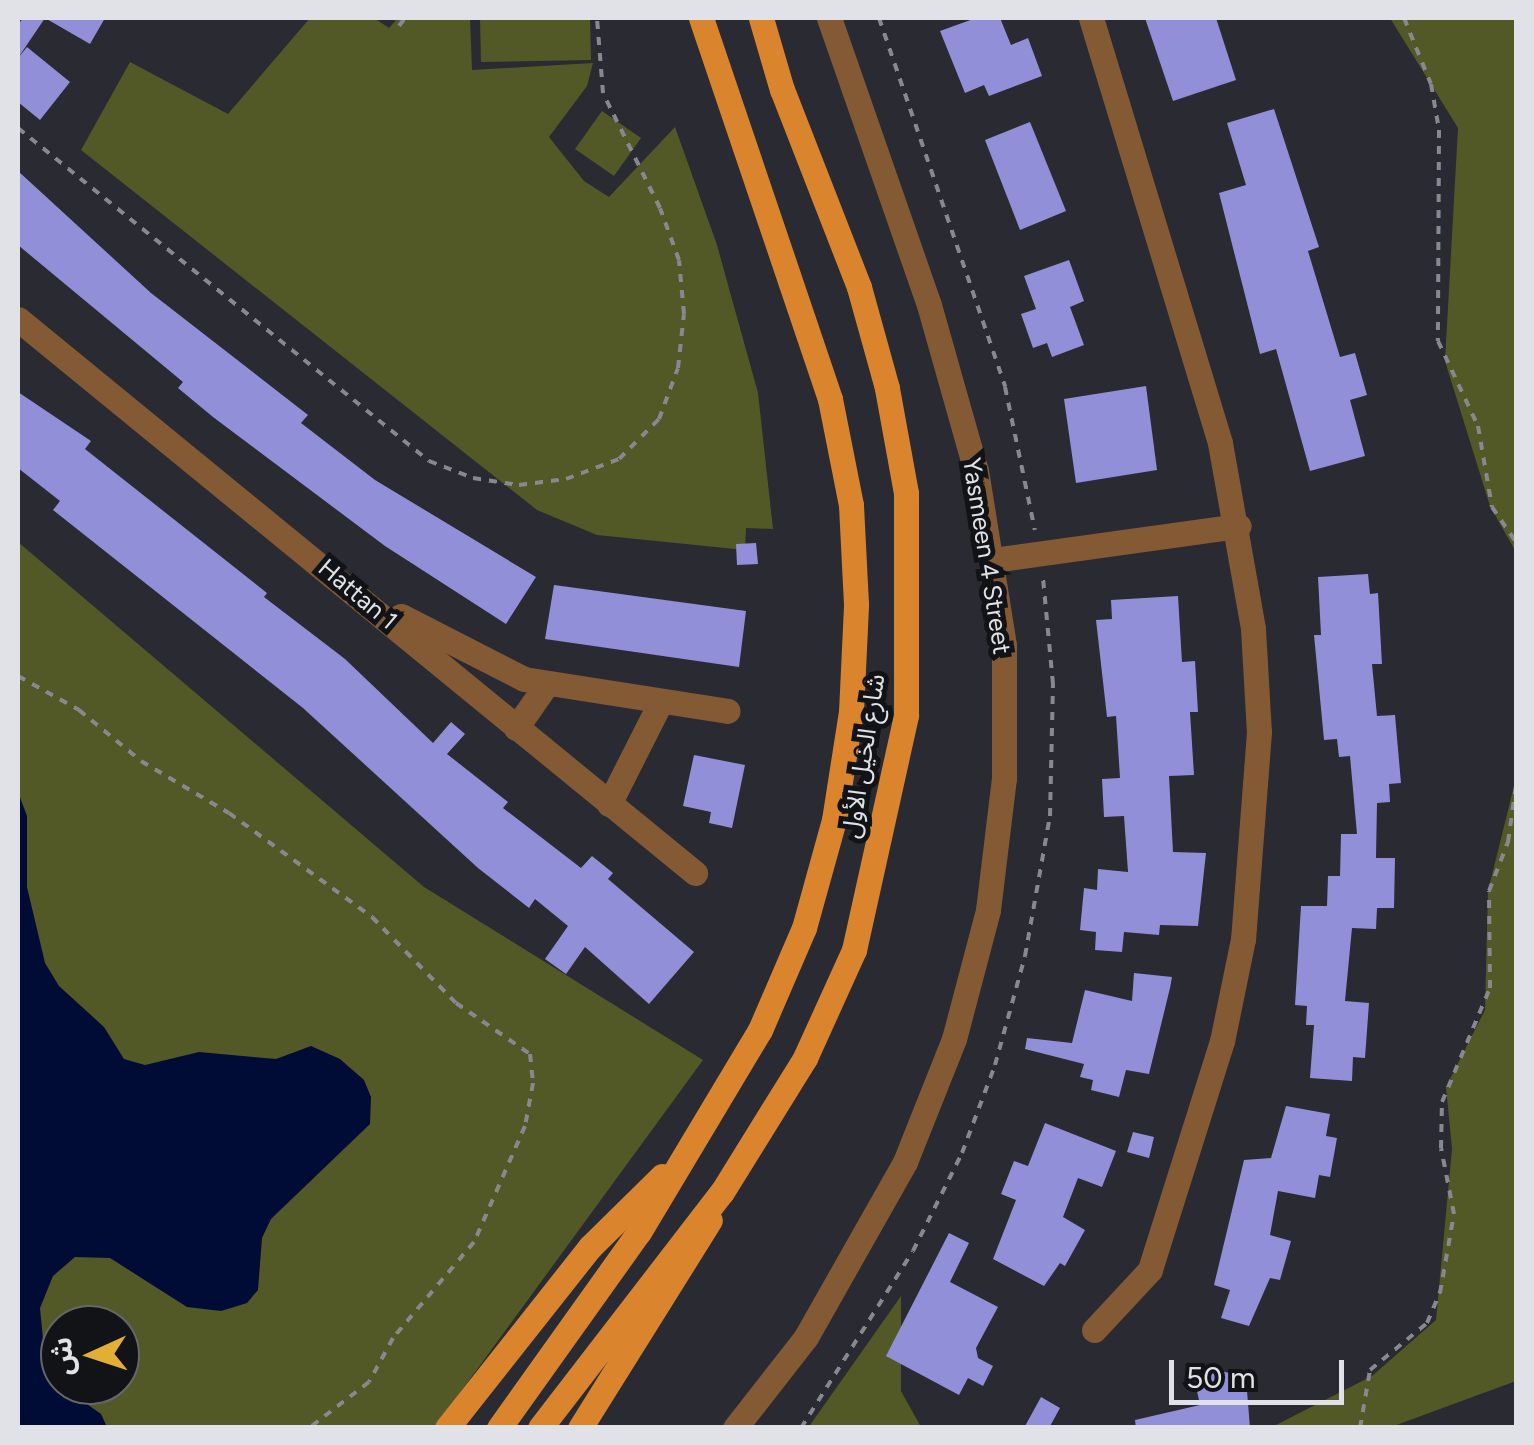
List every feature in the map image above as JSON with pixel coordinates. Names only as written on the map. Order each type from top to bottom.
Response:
[{"type":"main road","name":"شارع الخيل الأول","points":[[500,1428],[638,1232],[674,1166],[760,1030],[804,928],[834,820],[851,712],[856,604],[851,505],[830,399],[700,18]]},
{"type":"main road","name":"شارع الخيل الأول","points":[[540,1428],[722,1192],[806,1058],[854,950],[906,715],[910,603],[906,493],[887,388],[859,287],[782,90],[760,18]]},
{"type":"main road","points":[[447,1428],[590,1247],[674,1166]]},
{"type":"main road","points":[[580,1428],[687,1263],[722,1192]]},
{"type":"street","name":"Yasmeen 4 Street","points":[[742,1424],[860,1251],[905,1162],[954,1038],[988,910],[1004,778],[1004,645],[993,560],[956,387],[830,18]]},
{"type":"street","points":[[1092,18],[1200,362],[1239,526],[1258,732],[1243,939],[1222,1041],[1150,1270],[1094,1330]]},
{"type":"street","name":"Hattan 1","points":[[18,319],[355,590],[695,874]]},
{"type":"street","points":[[993,560],[1239,526]]},
{"type":"street","points":[[355,590],[503,671],[546,685],[728,711]]},
{"type":"street","points":[[516,728],[546,685]]},
{"type":"street","points":[[609,804],[661,702]]},
{"type":"path","points":[[399,26],[405,18]]},
{"type":"path","points":[[18,128],[430,460],[473,478],[519,485],[566,479],[619,459],[659,419],[678,368],[684,314],[678,260],[660,208],[602,93],[598,18]]},
{"type":"path","points":[[801,1428],[913,1251],[962,1153],[1000,1047],[1025,956],[1050,816],[1053,684],[1040,554],[1006,387],[879,18]]},
{"type":"path","points":[[1404,18],[1430,84],[1439,130],[1438,341],[1478,426],[1484,487],[1516,542]]},
{"type":"path","points":[[18,676],[79,710],[141,761],[229,813],[372,917],[464,1010],[530,1054],[533,1083],[524,1126],[474,1242],[404,1324],[368,1382],[309,1428]]},
{"type":"path","points":[[1360,1428],[1370,1370],[1427,1323],[1440,1294],[1454,1214],[1441,1148],[1442,1102],[1490,988],[1489,891],[1508,842],[1516,786]]},
{"type":"green space","points":[[310,18],[374,18],[389,28],[398,18],[470,18],[472,70],[593,63],[587,86],[549,137],[584,181],[609,197],[675,127],[717,245],[758,393],[773,529],[746,528],[745,550],[597,535],[537,510],[81,150],[130,62],[228,114]]},
{"type":"green space","points":[[480,18],[590,18],[591,60],[481,62]]},
{"type":"green space","points":[[1390,18],[1516,18],[1516,552],[1490,506],[1445,361],[1458,128]]},
{"type":"green space","points":[[602,111],[641,138],[614,176],[575,149]]},
{"type":"green space","points":[[18,542],[424,887],[703,1060],[435,1427],[18,1427]]},
{"type":"green space","points":[[1516,778],[1516,1381],[1391,1427],[1272,1427],[1372,1376],[1436,1320],[1452,1149],[1446,1087],[1485,1010],[1488,891]]},
{"type":"green space","points":[[901,1296],[901,1391],[921,1427],[808,1428]]},
{"type":"water","points":[[18,792],[27,816],[27,887],[45,963],[59,986],[104,1027],[124,1059],[145,1065],[199,1052],[276,1059],[311,1046],[340,1059],[364,1080],[371,1097],[370,1124],[271,1219],[262,1238],[258,1290],[247,1303],[221,1311],[187,1307],[110,1258],[75,1257],[53,1276],[40,1305],[40,1405],[88,1405],[101,1414],[107,1427],[18,1427]]},
{"type":"building","points":[[23,18],[45,18],[18,58],[18,25]]},
{"type":"building","points":[[45,18],[105,18],[90,44]]},
{"type":"building","points":[[976,18],[1000,18],[1011,45],[1028,38],[1042,76],[989,96],[984,85],[965,93],[940,31]]},
{"type":"building","points":[[1145,18],[1216,18],[1236,80],[1173,101]]},
{"type":"building","points":[[27,47],[70,82],[40,120],[18,102],[18,58]]},
{"type":"building","points":[[1274,109],[1319,247],[1308,251],[1340,357],[1355,353],[1367,395],[1350,400],[1365,456],[1310,471],[1276,349],[1260,354],[1219,193],[1246,185],[1227,123]]},
{"type":"building","points":[[1030,122],[1066,211],[1020,230],[985,140]]},
{"type":"building","points":[[18,171],[151,293],[308,415],[301,423],[375,480],[536,577],[506,624],[385,546],[213,417],[178,388],[183,382],[18,245]]},
{"type":"building","points":[[1069,260],[1084,301],[1070,307],[1084,345],[1052,357],[1047,343],[1033,348],[1021,314],[1036,309],[1024,276]]},
{"type":"building","points":[[1146,386],[1157,470],[1076,483],[1064,399]]},
{"type":"building","points":[[18,392],[91,441],[85,449],[267,593],[264,597],[345,659],[433,743],[451,722],[465,734],[447,754],[508,802],[503,808],[581,868],[592,856],[613,873],[608,879],[694,952],[649,1004],[585,947],[566,974],[545,959],[568,926],[535,899],[529,908],[478,868],[303,708],[53,510],[60,501],[18,468]]},
{"type":"building","points":[[756,543],[758,564],[737,565],[736,544]]},
{"type":"building","points":[[1368,574],[1370,594],[1378,593],[1382,664],[1372,664],[1377,716],[1395,715],[1401,783],[1389,784],[1390,802],[1377,803],[1376,858],[1395,858],[1394,908],[1377,908],[1376,929],[1352,928],[1345,1001],[1369,1003],[1365,1058],[1353,1057],[1352,1081],[1310,1078],[1314,1025],[1306,1025],[1307,1006],[1295,1005],[1301,906],[1327,906],[1328,876],[1340,876],[1341,834],[1357,834],[1350,756],[1339,757],[1337,739],[1324,740],[1314,635],[1321,635],[1318,577]]},
{"type":"building","points":[[554,585],[746,611],[739,667],[545,639]]},
{"type":"building","points":[[1178,596],[1182,662],[1195,661],[1198,712],[1190,712],[1194,775],[1169,776],[1173,852],[1206,853],[1198,926],[1160,925],[1159,935],[1124,932],[1122,952],[1095,950],[1096,932],[1080,930],[1084,888],[1097,890],[1098,869],[1128,872],[1124,816],[1104,817],[1102,779],[1120,778],[1116,716],[1107,717],[1096,620],[1112,619],[1111,600]]},
{"type":"building","points":[[694,755],[745,765],[732,828],[709,823],[711,812],[683,806]]},
{"type":"building","points":[[1134,973],[1172,977],[1149,1074],[1126,1070],[1119,1097],[1091,1090],[1093,1080],[1080,1077],[1084,1064],[1025,1049],[1027,1038],[1072,1043],[1085,990],[1132,1001]]},
{"type":"building","points":[[1286,1106],[1330,1114],[1326,1136],[1337,1138],[1330,1177],[1319,1175],[1315,1198],[1278,1191],[1270,1235],[1291,1241],[1280,1280],[1270,1278],[1249,1326],[1221,1318],[1230,1290],[1214,1285],[1244,1160],[1271,1158]]},
{"type":"building","points":[[1045,1123],[1116,1151],[1102,1187],[1078,1178],[1063,1217],[1085,1230],[1065,1266],[1060,1263],[1044,1286],[993,1259],[1016,1200],[1001,1194],[1014,1161],[1028,1166]]},
{"type":"building","points":[[1133,1132],[1154,1137],[1149,1158],[1127,1152]]},
{"type":"building","points":[[949,1233],[969,1243],[950,1282],[998,1307],[976,1348],[978,1358],[993,1366],[983,1386],[968,1378],[959,1395],[886,1356]]},
{"type":"building","points":[[1222,1371],[1246,1378],[1250,1428],[1136,1428],[1135,1420],[1200,1405],[1194,1377]]},
{"type":"building","points":[[1041,1397],[1060,1408],[1049,1428],[1024,1428]]}]
